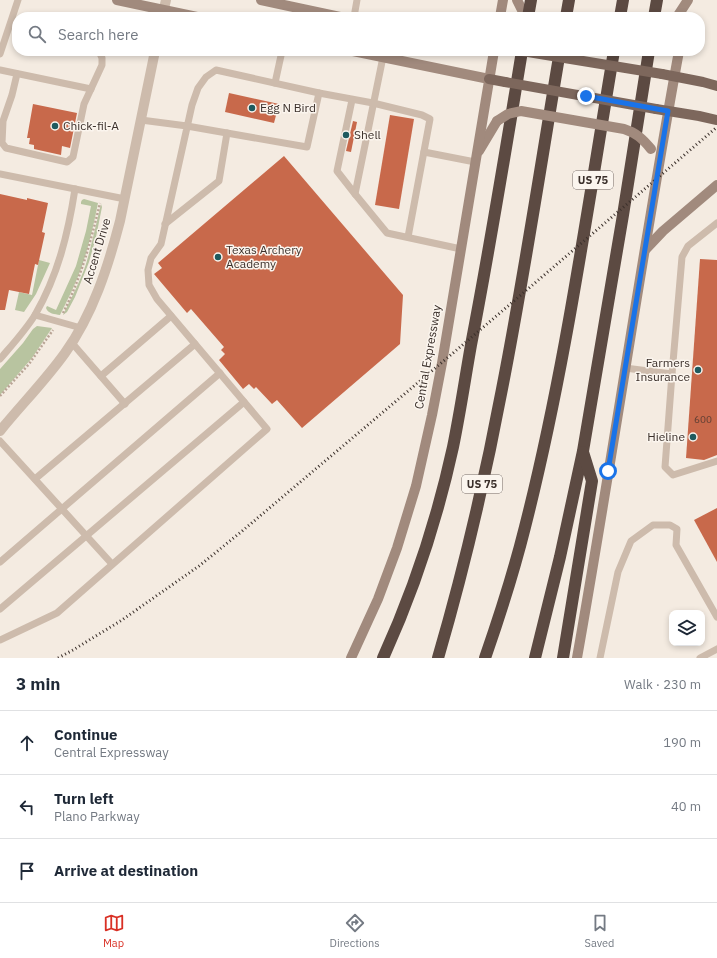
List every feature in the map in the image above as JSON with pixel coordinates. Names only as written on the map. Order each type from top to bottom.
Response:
[{"type":"highway","points":[[528,12],[531,0]]},
{"type":"highway","points":[[567,12],[569,0]]},
{"type":"highway","points":[[621,12],[623,0]]},
{"type":"highway","points":[[655,12],[657,0]]},
{"type":"highway","points":[[383,658],[405,607],[421,562],[437,511],[453,446],[490,243],[521,56]]},
{"type":"highway","name":"US 75","points":[[438,658],[470,537],[502,389],[559,56]]},
{"type":"highway","name":"US 75","points":[[485,658],[511,578],[525,527],[546,434],[573,298],[613,56]]},
{"type":"highway","points":[[534,658],[562,552],[583,451],[648,56]]},
{"type":"highway","points":[[563,658],[592,481],[583,451]]},
{"type":"main road","points":[[117,0],[176,12]]},
{"type":"main road","points":[[261,0],[317,12]]},
{"type":"main road","points":[[501,12],[503,0]]},
{"type":"main road","points":[[680,12],[688,0]]},
{"type":"main road","points":[[686,12],[688,0]]},
{"type":"main road","points":[[518,2],[523,12]]},
{"type":"main road","points":[[378,56],[489,79],[717,120]]},
{"type":"main road","name":"Central Expressway","points":[[351,658],[378,599],[397,548],[416,486],[432,415],[493,56]]},
{"type":"main road","points":[[552,56],[674,76],[717,86]]},
{"type":"main road","points":[[577,658],[678,56]]},
{"type":"main road","points":[[476,159],[497,121],[508,114],[521,111],[634,132],[644,140],[659,163]]},
{"type":"main road","points":[[645,250],[663,230],[717,185]]},
{"type":"street","name":"Accent Drive","points":[[0,431],[66,352],[92,307],[113,248],[125,199],[154,56]]},
{"type":"lane","points":[[14,12],[18,0]]},
{"type":"lane","points":[[355,12],[357,0]]},
{"type":"lane","points":[[0,54],[12,19]]},
{"type":"lane","points":[[17,74],[12,95],[3,121],[2,143],[6,148],[67,162],[73,157],[84,104],[102,65],[101,56]]},
{"type":"lane","points":[[275,83],[281,56]]},
{"type":"lane","points":[[355,194],[383,57]]},
{"type":"lane","points":[[0,70],[91,89]]},
{"type":"lane","points":[[0,640],[57,613],[267,429],[157,299],[149,285],[148,270],[151,258],[161,244],[192,105],[198,88],[206,77],[216,70],[422,114],[430,119],[408,237]]},
{"type":"lane","points":[[141,120],[187,126],[307,147],[319,93]]},
{"type":"lane","points":[[352,100],[337,171],[387,233],[461,249]]},
{"type":"lane","points":[[166,224],[219,181],[226,133]]},
{"type":"lane","points":[[424,152],[476,159]]},
{"type":"lane","points":[[0,174],[125,199]]},
{"type":"lane","points":[[0,359],[35,315],[53,279],[59,263],[68,227],[75,189]]},
{"type":"lane","points":[[717,223],[688,246],[682,257],[665,467],[673,475],[717,460]]},
{"type":"lane","points":[[35,315],[81,328]]},
{"type":"lane","points":[[101,376],[172,316]]},
{"type":"lane","points":[[72,343],[125,404]]},
{"type":"lane","points":[[35,479],[195,344]]},
{"type":"lane","points":[[625,368],[672,374]]},
{"type":"lane","points":[[0,562],[220,373]]},
{"type":"lane","points":[[0,609],[244,402]]},
{"type":"lane","points":[[0,441],[112,564]]},
{"type":"lane","points":[[600,658],[618,572],[631,541],[653,525],[670,525],[677,529],[676,545],[717,617]]},
{"type":"lane","points":[[700,658],[717,649]]},
{"type":"path","points":[[0,396],[29,364],[58,322],[83,267],[102,195]]},
{"type":"green space","points":[[84,199],[98,203],[85,258],[75,285],[60,315],[50,313],[46,308],[47,306],[56,310],[76,266],[86,231],[91,206],[81,204],[82,200]]},
{"type":"green space","points":[[101,204],[102,207],[96,237],[89,262],[75,297],[67,312],[63,315],[86,264]]},
{"type":"green space","points":[[39,260],[50,263],[36,294],[24,312],[15,310],[19,292],[32,295]]},
{"type":"green space","points":[[37,326],[52,328],[32,358],[0,395],[0,369]]},
{"type":"building","name":"Egg N Bird","points":[[229,93],[279,104],[274,123],[225,112]]},
{"type":"building","name":"Chick-fil-A","points":[[33,104],[77,113],[70,148],[62,146],[61,155],[34,149],[34,145],[29,144],[30,138],[27,138]]},
{"type":"building","name":"Shell","points":[[390,115],[414,119],[399,209],[375,205]]},
{"type":"building","points":[[353,121],[357,122],[351,152],[346,151]]},
{"type":"building","points":[[284,156],[403,295],[400,344],[302,428],[277,400],[272,404],[256,387],[254,389],[249,384],[243,389],[219,360],[225,354],[221,350],[224,347],[191,309],[187,313],[154,274],[162,268],[158,263]]},
{"type":"building","points":[[0,194],[48,203],[42,232],[45,233],[38,265],[35,264],[29,294],[9,290],[5,310],[0,310]]},
{"type":"building","points":[[700,259],[717,260],[717,455],[704,460],[686,458]]},
{"type":"building","points":[[717,508],[717,562],[694,520]]},
{"type":"railway","points":[[58,658],[122,620],[199,566],[459,348],[717,127]]},
{"type":"place","name":"Egg N Bird","points":[[252,108]]},
{"type":"place","name":"Chick-fil-A","points":[[55,126]]},
{"type":"place","name":"Shell","points":[[346,135]]},
{"type":"place","name":"Texas Archery Academy","points":[[218,257]]},
{"type":"place","name":"Farmers Insurance","points":[[698,370]]},
{"type":"place","name":"Hieline","points":[[693,437]]},
{"type":"route","points":[[586,96],[668,111],[608,471]]}]
